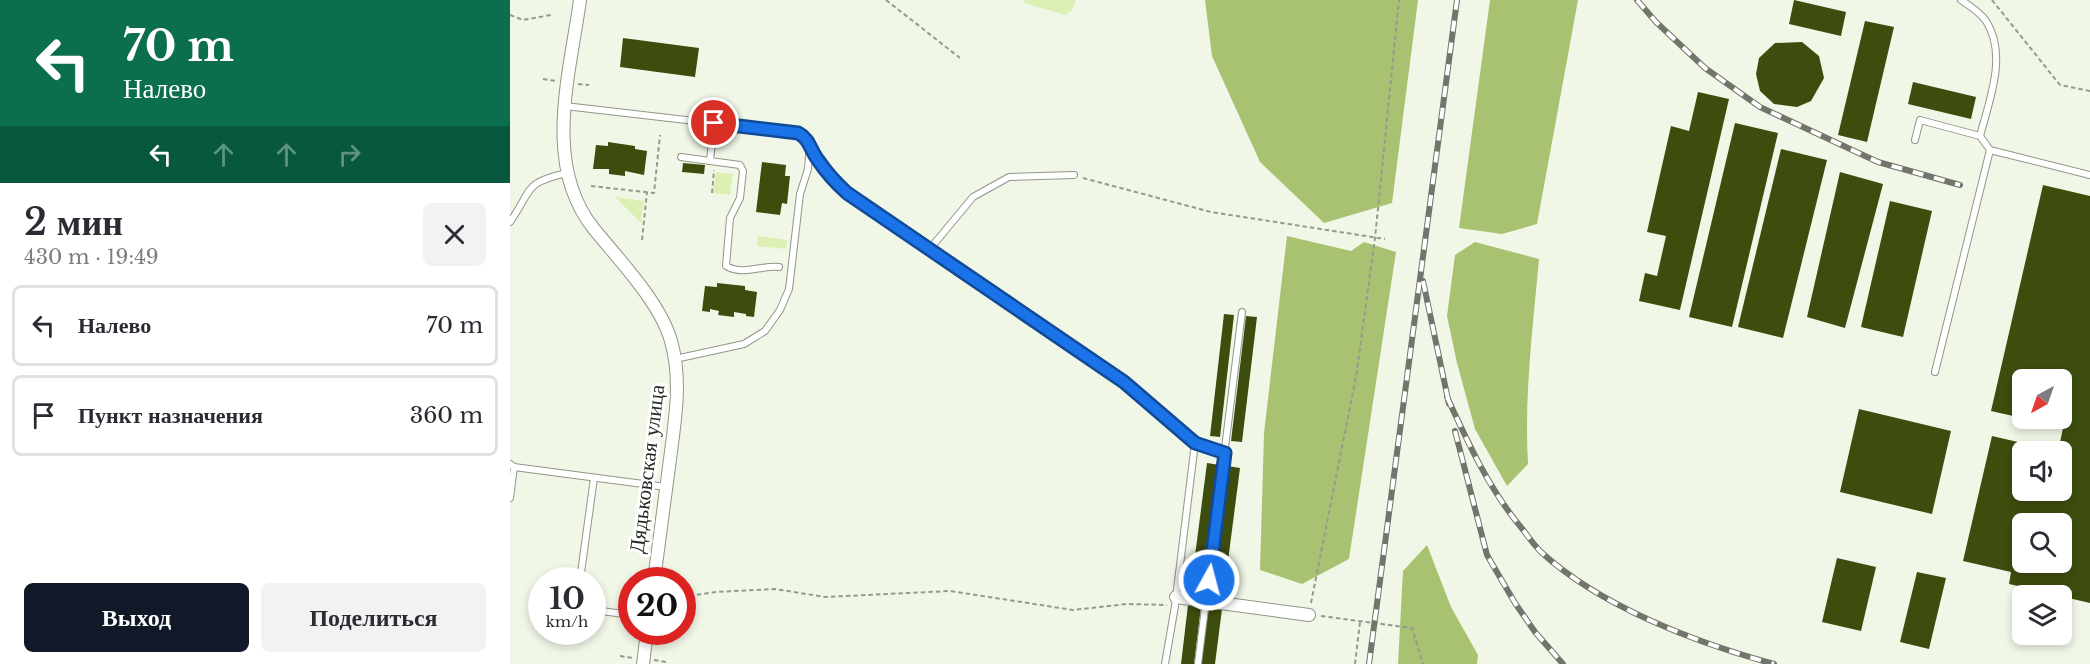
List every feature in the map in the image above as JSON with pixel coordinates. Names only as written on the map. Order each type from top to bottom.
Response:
[{"type":"street","name":"Дядьковская улица","points":[[580,0],[565,106],[563,146],[567,173],[579,208],[657,310],[671,339],[678,372],[677,406],[656,567]]},
{"type":"street","points":[[1176,601],[1206,601],[1309,615]]},
{"type":"street","points":[[643,661],[645,645]]},
{"type":"lane","points":[[1961,0],[1976,10],[1985,21],[1992,34],[1996,54],[1995,69],[1980,136]]},
{"type":"lane","points":[[565,106],[798,133],[808,140],[810,148],[808,169],[800,194],[789,289],[780,310],[765,331],[744,344],[675,359]]},
{"type":"lane","points":[[1915,140],[1920,120],[1980,136],[1989,150],[2090,175]]},
{"type":"lane","points":[[713,161],[714,123]]},
{"type":"lane","points":[[810,148],[829,175],[847,193],[1124,382],[1195,443],[1225,453]]},
{"type":"lane","points":[[1935,372],[1989,150]]},
{"type":"lane","points":[[681,157],[740,165],[743,171],[739,202],[730,218],[726,266],[731,269],[752,271],[766,266],[779,267]]},
{"type":"lane","points":[[510,222],[527,191],[534,184],[544,178],[567,173]]},
{"type":"lane","points":[[929,250],[973,197],[1010,177],[1074,175]]},
{"type":"lane","points":[[1198,664],[1242,312]]},
{"type":"lane","points":[[1165,664],[1176,601],[1195,443]]},
{"type":"lane","points":[[510,498],[512,465],[666,487]]},
{"type":"lane","points":[[582,567],[594,478]]},
{"type":"path","points":[[886,0],[960,58]]},
{"type":"path","points":[[1399,0],[1375,238],[1356,377],[1309,615],[1412,628],[1423,664]]},
{"type":"path","points":[[1992,0],[2060,85],[2090,91]]},
{"type":"path","points":[[510,15],[523,20],[551,15]]},
{"type":"path","points":[[543,79],[561,82]]},
{"type":"path","points":[[578,84],[589,85]]},
{"type":"path","points":[[591,186],[654,193],[660,135]]},
{"type":"path","points":[[712,192],[713,161]]},
{"type":"path","points":[[1074,175],[1211,212],[1385,239]]},
{"type":"path","points":[[642,240],[647,192]]},
{"type":"path","points":[[696,595],[776,589],[825,597],[950,591],[1073,610],[1176,601]]},
{"type":"path","points":[[1355,664],[1360,622]]},
{"type":"path","points":[[620,656],[643,661],[666,662]]},
{"type":"green space","points":[[1025,0],[1076,0],[1072,10],[1065,15],[1024,3]]},
{"type":"green space","points":[[1205,0],[1418,0],[1392,203],[1324,223],[1260,162],[1212,56]]},
{"type":"green space","points":[[1490,0],[1578,0],[1537,224],[1502,234],[1459,228]]},
{"type":"green space","points":[[716,172],[733,174],[730,195],[713,193]]},
{"type":"green space","points":[[615,197],[644,201],[641,223]]},
{"type":"green space","points":[[758,236],[787,240],[786,249],[757,246]]},
{"type":"green space","points":[[1287,236],[1351,251],[1364,242],[1396,252],[1349,559],[1302,584],[1260,570],[1264,433]]},
{"type":"green space","points":[[1475,242],[1539,259],[1528,387],[1528,464],[1507,486],[1475,429],[1447,316],[1455,255]]},
{"type":"green space","points":[[1427,545],[1451,607],[1478,655],[1477,664],[1398,664],[1403,571]]},
{"type":"building","points":[[1794,0],[1846,12],[1841,36],[1789,24]]},
{"type":"building","points":[[1865,21],[1894,27],[1867,142],[1838,135]]},
{"type":"building","points":[[623,38],[699,48],[695,77],[620,67]]},
{"type":"building","points":[[1802,42],[1819,56],[1824,78],[1811,101],[1797,107],[1774,104],[1760,91],[1756,74],[1759,58],[1775,43]]},
{"type":"building","points":[[1913,82],[1976,97],[1971,119],[1908,104]]},
{"type":"building","points":[[1698,92],[1729,99],[1680,310],[1639,301],[1645,273],[1657,276],[1666,236],[1647,232],[1671,126],[1689,131]]},
{"type":"building","points":[[1735,123],[1778,133],[1732,327],[1689,317]]},
{"type":"building","points":[[608,142],[635,146],[635,149],[647,151],[644,175],[625,171],[625,176],[609,174],[609,169],[593,169],[596,145],[608,146]]},
{"type":"building","points":[[1781,149],[1827,160],[1783,338],[1738,327]]},
{"type":"building","points":[[762,162],[786,165],[785,176],[790,176],[787,204],[782,203],[780,215],[756,212]]},
{"type":"building","points":[[683,163],[705,165],[704,174],[682,172]]},
{"type":"building","points":[[1840,172],[1883,184],[1845,328],[1807,317]]},
{"type":"building","points":[[2043,185],[2090,196],[2090,603],[2072,599],[2072,585],[2013,585],[2009,584],[2011,572],[1963,561],[1992,436],[2013,441],[2012,501],[2072,501],[2072,441],[2060,441],[2063,429],[2072,429],[2072,369],[2012,369],[2012,416],[1991,411]]},
{"type":"building","points":[[1890,201],[1932,211],[1903,337],[1861,327]]},
{"type":"building","points":[[717,283],[745,286],[745,290],[757,292],[754,317],[734,312],[734,317],[718,315],[719,311],[710,309],[710,312],[702,311],[705,286],[717,287]]},
{"type":"building","points":[[1224,314],[1234,315],[1220,437],[1210,436]]},
{"type":"building","points":[[1246,316],[1257,317],[1242,442],[1231,441]]},
{"type":"building","points":[[1859,409],[1951,431],[1932,514],[1840,492]]},
{"type":"building","points":[[1207,463],[1220,465],[1204,589],[1191,587]]},
{"type":"building","points":[[1228,466],[1240,468],[1224,592],[1211,590]]},
{"type":"building","points":[[1837,558],[1876,567],[1861,631],[1822,622]]},
{"type":"building","points":[[1917,572],[1946,578],[1929,649],[1900,642]]},
{"type":"building","points":[[1188,605],[1201,607],[1194,664],[1181,664]]},
{"type":"building","points":[[1209,607],[1222,609],[1215,664],[1201,664]]},
{"type":"railway","points":[[1369,664],[1457,0]]},
{"type":"railway","points":[[1637,0],[1656,22],[1705,68],[1760,107],[1878,162],[1960,185]]},
{"type":"railway","points":[[1423,281],[1449,404]]},
{"type":"railway","points":[[1447,397],[1490,484],[1541,552],[1565,572],[1592,590],[1651,621],[1682,634],[1774,664]]},
{"type":"railway","points":[[1455,431],[1487,555],[1535,632],[1563,664]]},
{"type":"route","points":[[714,123],[798,133],[803,136],[808,140],[815,157],[847,193],[1124,382],[1195,443],[1225,453],[1209,580]]}]
